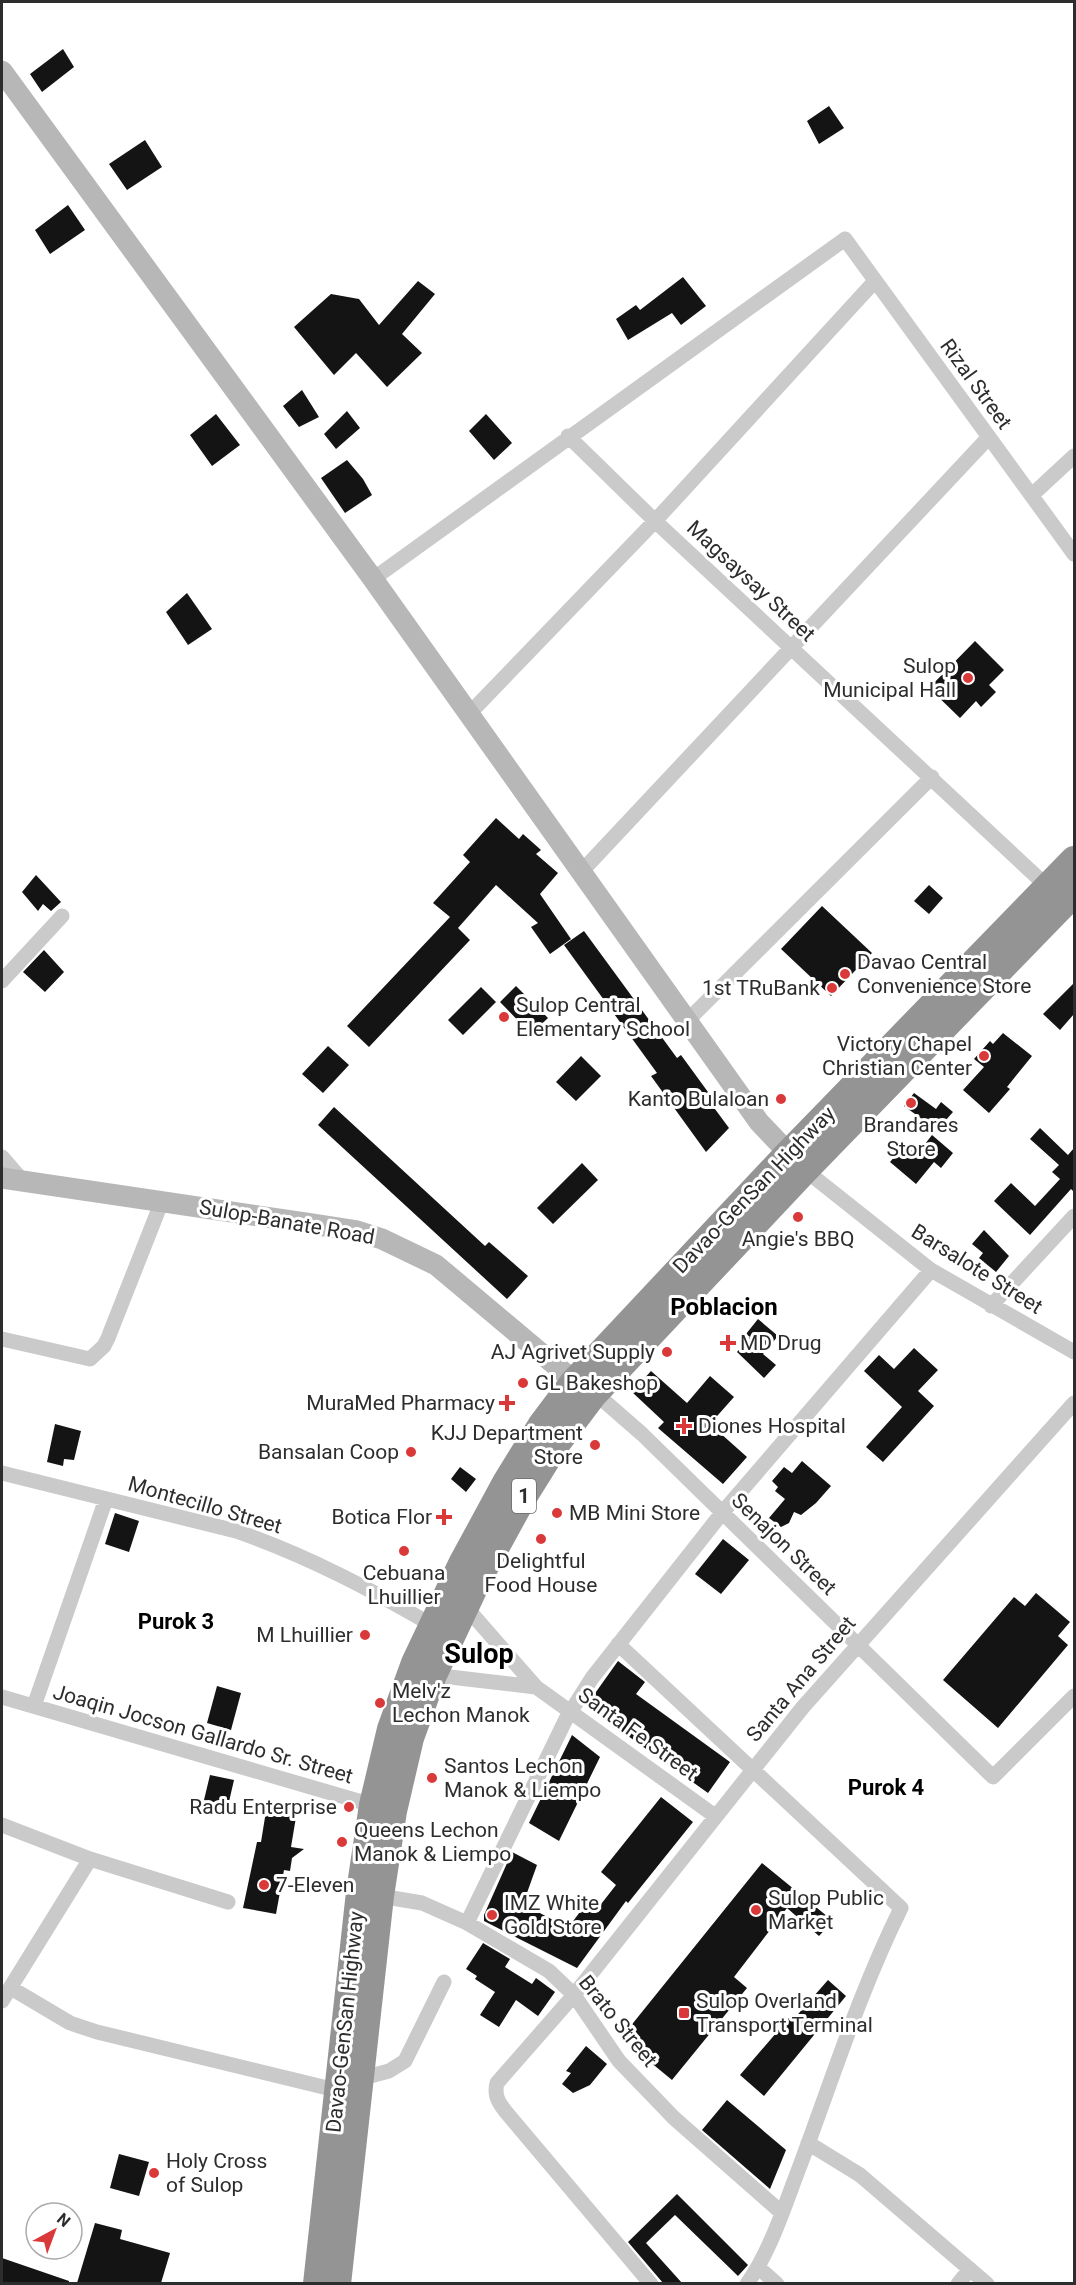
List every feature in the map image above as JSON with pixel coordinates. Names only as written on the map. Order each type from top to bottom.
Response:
[{"type":"highway","name":"Davao-GenSan Highway","points":[[337,2283],[351,2089],[370,1894],[383,1808],[391,1729],[441,1630],[507,1481],[542,1426],[583,1389],[797,1162],[1066,899],[1074,860]]},
{"type":"highway","name":"Davao-GenSan Highway","points":[[383,1808],[433,1675],[441,1630],[465,1606],[523,1497],[556,1444],[583,1389]]},
{"type":"highway","name":"Davao-GenSan Highway","points":[[317,2283],[351,2089]]},
{"type":"street","points":[[2,71],[373,579],[759,1122],[797,1162]]},
{"type":"street","name":"Rizal Street","points":[[568,436],[845,239],[1074,554]]},
{"type":"street","points":[[470,714],[655,521],[875,281]]},
{"type":"street","points":[[373,579],[568,436]]},
{"type":"street","name":"Magsaysay Street","points":[[568,436],[655,521],[1066,899]]},
{"type":"street","points":[[582,871],[989,437]]},
{"type":"street","points":[[1032,495],[1074,456]]},
{"type":"street","points":[[688,1020],[932,777]]},
{"type":"street","points":[[2,981],[62,916]]},
{"type":"street","points":[[2,1157],[11,1179]]},
{"type":"street","name":"Barsalote Street","points":[[797,1162],[931,1270],[1074,1352]]},
{"type":"street","name":"Sulop-Banate Road","points":[[11,1179],[357,1231],[392,1244],[436,1265],[583,1389]]},
{"type":"street","points":[[2,1339],[90,1359],[97,1355],[108,1338],[162,1201]]},
{"type":"street","points":[[991,1306],[1074,1216]]},
{"type":"street","points":[[467,1923],[571,1711],[618,1644],[722,1512],[931,1270]]},
{"type":"street","name":"Senajon Street","points":[[583,1389],[603,1400],[619,1413],[993,1778],[1074,1696]]},
{"type":"street","name":"Santa Ana Street","points":[[651,2283],[506,2112],[495,2091],[503,2075],[574,1995],[752,1770],[857,1644],[1074,1403]]},
{"type":"street","name":"Montecillo Street","points":[[2,1473],[236,1531],[273,1544],[355,1581],[441,1630]]},
{"type":"street","points":[[34,1706],[106,1499]]},
{"type":"street","name":"Santa Fe Street","points":[[465,1606],[536,1687],[715,1816]]},
{"type":"street","points":[[618,1644],[901,1908],[866,1984],[782,2213],[758,2267],[747,2283]]},
{"type":"street","name":"Santa Fe Street","points":[[433,1675],[536,1687]]},
{"type":"street","name":"Joaqin Jocson Gallardo Sr. Street","points":[[2,1697],[383,1808]]},
{"type":"street","points":[[2,1826],[90,1859],[228,1902]]},
{"type":"street","points":[[2,2001],[90,1859]]},
{"type":"street","name":"Brato Street","points":[[370,1894],[422,1903],[467,1923],[542,1967],[574,1995],[619,2061],[674,2118],[782,2213]]},
{"type":"street","points":[[11,1988],[54,2015],[79,2026],[351,2089],[377,2072],[389,2071],[405,2061],[444,1982]]},
{"type":"street","points":[[808,2143],[860,2175],[987,2283]]},
{"type":"street","points":[[758,2267],[777,2283]]},
{"type":"street","points":[[958,2283],[970,2269]]},
{"type":"building","points":[[63,49],[74,67],[42,92],[30,74]]},
{"type":"building","points":[[829,106],[844,128],[819,144],[807,121]]},
{"type":"building","points":[[145,140],[162,167],[127,190],[109,164]]},
{"type":"building","points":[[68,205],[85,230],[50,254],[35,230]]},
{"type":"building","points":[[683,277],[706,306],[681,325],[672,313],[628,340],[616,319],[636,305],[640,310]]},
{"type":"building","points":[[418,281],[435,294],[402,334],[422,353],[387,387],[356,353],[334,375],[294,327],[331,294],[359,299],[379,325]]},
{"type":"building","points":[[302,390],[319,417],[299,427],[283,406]]},
{"type":"building","points":[[347,411],[360,428],[336,449],[324,434]]},
{"type":"building","points":[[216,414],[240,445],[212,466],[190,435]]},
{"type":"building","points":[[486,414],[512,443],[494,460],[469,431]]},
{"type":"building","points":[[347,460],[363,479],[372,495],[345,513],[321,478]]},
{"type":"building","points":[[187,593],[212,629],[188,645],[166,612]]},
{"type":"building","name":"Sulop Municipal Hall","points":[[975,641],[1004,670],[989,685],[996,692],[981,707],[976,701],[960,718],[929,688]]},
{"type":"building","points":[[496,818],[519,839],[523,834],[541,850],[536,854],[558,873],[540,894],[571,939],[550,954],[531,927],[538,923],[496,885],[458,928],[470,940],[369,1047],[347,1026],[450,917],[433,903],[470,862],[463,855]]},
{"type":"building","points":[[36,875],[61,902],[51,911],[43,904],[38,911],[22,892]]},
{"type":"building","points":[[929,885],[943,898],[929,914],[914,901]]},
{"type":"building","points":[[822,906],[872,953],[831,996],[781,949]]},
{"type":"building","points":[[584,931],[677,1058],[681,1055],[716,1103],[712,1105],[729,1128],[706,1152],[651,1076],[657,1073],[564,945]]},
{"type":"building","points":[[44,950],[64,972],[45,992],[23,972]]},
{"type":"building","points":[[1074,983],[1074,1014],[1060,1030],[1043,1014]]},
{"type":"building","points":[[516,986],[548,1018],[531,1034],[500,1002]]},
{"type":"building","points":[[481,987],[496,1002],[463,1035],[448,1020]]},
{"type":"building","points":[[1003,1033],[1032,1056],[1007,1087],[1010,1089],[989,1113],[963,1090],[984,1067],[974,1059],[990,1041],[993,1044]]},
{"type":"building","points":[[328,1046],[349,1065],[323,1093],[302,1074]]},
{"type":"building","points":[[581,1056],[601,1076],[576,1101],[556,1082]]},
{"type":"building","points":[[914,1093],[936,1109],[941,1102],[953,1112],[937,1130],[904,1106]]},
{"type":"building","points":[[334,1107],[485,1246],[489,1242],[528,1276],[507,1299],[318,1125]]},
{"type":"building","points":[[1040,1128],[1068,1155],[1074,1148],[1074,1192],[1071,1189],[1030,1235],[994,1201],[1011,1183],[1035,1206],[1060,1179],[1052,1172],[1059,1165],[1030,1139]]},
{"type":"building","points":[[932,1135],[953,1153],[941,1168],[934,1162],[916,1184],[890,1162],[906,1143],[918,1153]]},
{"type":"building","points":[[582,1163],[598,1180],[553,1224],[537,1208]]},
{"type":"building","points":[[984,1230],[1009,1256],[996,1272],[979,1258],[983,1253],[972,1244]]},
{"type":"building","points":[[758,1319],[778,1336],[763,1354],[776,1365],[764,1378],[737,1352],[750,1337],[746,1334]]},
{"type":"building","points":[[914,1348],[938,1370],[918,1391],[934,1406],[883,1462],[866,1447],[902,1407],[864,1371],[879,1355],[894,1369]]},
{"type":"building","name":"Diones Hospital","points":[[651,1371],[687,1403],[710,1376],[734,1397],[710,1424],[747,1457],[723,1484],[658,1428],[664,1422],[632,1392]]},
{"type":"building","points":[[55,1424],[81,1431],[74,1460],[64,1459],[63,1466],[47,1462]]},
{"type":"building","points":[[802,1461],[831,1486],[816,1503],[801,1515],[794,1512],[789,1523],[781,1527],[769,1518],[785,1499],[775,1491],[778,1487],[772,1481],[784,1467],[792,1473]]},
{"type":"building","points":[[460,1467],[476,1479],[466,1492],[451,1479]]},
{"type":"building","points":[[115,1513],[139,1521],[129,1552],[105,1544]]},
{"type":"building","points":[[723,1539],[749,1560],[721,1594],[695,1574]]},
{"type":"building","points":[[1036,1593],[1070,1622],[1058,1636],[1068,1645],[998,1728],[943,1680],[1014,1597],[1025,1606]]},
{"type":"building","points":[[618,1661],[645,1682],[636,1694],[730,1762],[708,1793],[586,1706]]},
{"type":"building","points":[[217,1686],[241,1693],[231,1730],[207,1723]]},
{"type":"building","points":[[572,1735],[600,1757],[559,1841],[529,1823]]},
{"type":"building","points":[[210,1775],[234,1780],[228,1806],[204,1800]]},
{"type":"building","points":[[661,1797],[693,1822],[628,1903],[626,1901],[577,1968],[484,1921],[484,1915],[512,1852],[537,1865],[523,1904],[568,1928],[588,1901],[598,1908],[616,1885],[601,1872]]},
{"type":"building","points":[[267,1805],[297,1811],[291,1847],[304,1849],[292,1858],[290,1871],[284,1870],[276,1914],[243,1908],[257,1842],[261,1842]]},
{"type":"building","points":[[762,1863],[833,1921],[819,1936],[787,1908],[734,1977],[747,1988],[672,2080],[621,2038]]},
{"type":"building","points":[[483,1943],[510,1959],[505,1967],[532,1984],[536,1978],[555,1992],[538,2016],[516,2000],[499,2027],[480,2015],[495,1992],[475,1979],[477,1976],[466,1969]]},
{"type":"building","points":[[828,1980],[846,1996],[764,2096],[740,2075],[789,2018],[792,2021]]},
{"type":"building","points":[[586,2046],[607,2064],[590,2085],[573,2093],[562,2084],[571,2073],[566,2071]]},
{"type":"building","points":[[727,2100],[786,2150],[770,2189],[702,2130]]},
{"type":"building","points":[[119,2154],[149,2162],[139,2196],[110,2188]]},
{"type":"building","points":[[677,2194],[748,2265],[738,2276],[675,2215],[646,2243],[682,2283],[663,2283],[628,2242]]},
{"type":"building","points":[[95,2223],[122,2230],[120,2239],[170,2253],[161,2283],[77,2283]]},
{"type":"building","points":[[2,2258],[69,2281],[69,2283],[2,2283]]},
{"type":"place","name":"Sulop Municipal Hall","points":[[968,678]]},
{"type":"place","name":"Davao Central Convenience Store","points":[[845,974]]},
{"type":"place","name":"1st TRuBank","points":[[832,988]]},
{"type":"place","name":"Sulop Central Elementary School","points":[[504,1017]]},
{"type":"place","name":"Victory Chapel Christian Center","points":[[984,1056]]},
{"type":"place","name":"Kanto Bulaloan","points":[[781,1099]]},
{"type":"place","name":"Brandares Store","points":[[911,1103]]},
{"type":"place","name":"Angie's BBQ","points":[[798,1217]]},
{"type":"place","name":"MD Drug","points":[[728,1343]]},
{"type":"place","name":"AJ Agrivet Supply","points":[[667,1352]]},
{"type":"place","name":"GL Bakeshop","points":[[523,1383]]},
{"type":"place","name":"MuraMed Pharmacy","points":[[507,1403]]},
{"type":"place","name":"Diones Hospital","points":[[684,1426]]},
{"type":"place","name":"KJJ Department Store","points":[[595,1445]]},
{"type":"place","name":"Bansalan Coop","points":[[411,1452]]},
{"type":"place","name":"MB Mini Store","points":[[557,1513]]},
{"type":"place","name":"Botica Flor","points":[[444,1517]]},
{"type":"place","name":"Delightful Food House","points":[[541,1539]]},
{"type":"place","name":"Cebuana Lhuillier","points":[[404,1551]]},
{"type":"place","name":"M Lhuillier","points":[[365,1635]]},
{"type":"place","name":"Melv'z Lechon Manok","points":[[380,1703]]},
{"type":"place","name":"Santos Lechon Manok & Liempo","points":[[432,1778]]},
{"type":"place","name":"Radu Enterprise","points":[[349,1807]]},
{"type":"place","name":"Queens Lechon Manok & Liempo","points":[[342,1842]]},
{"type":"place","name":"7-Eleven","points":[[264,1885]]},
{"type":"place","name":"Sulop Public Market","points":[[756,1910]]},
{"type":"place","name":"IMZ White Gold Store","points":[[492,1915]]},
{"type":"place","name":"Sulop Overland Transport Terminal","points":[[684,2013]]},
{"type":"place","name":"Holy Cross of Sulop","points":[[154,2173]]},
{"type":"district","name":"Poblacion","points":[[724,1307]]},
{"type":"district","name":"Purok 3","points":[[176,1621]]},
{"type":"district","name":"Sulop","points":[[479,1654]]},
{"type":"district","name":"Purok 4","points":[[886,1787]]}]
